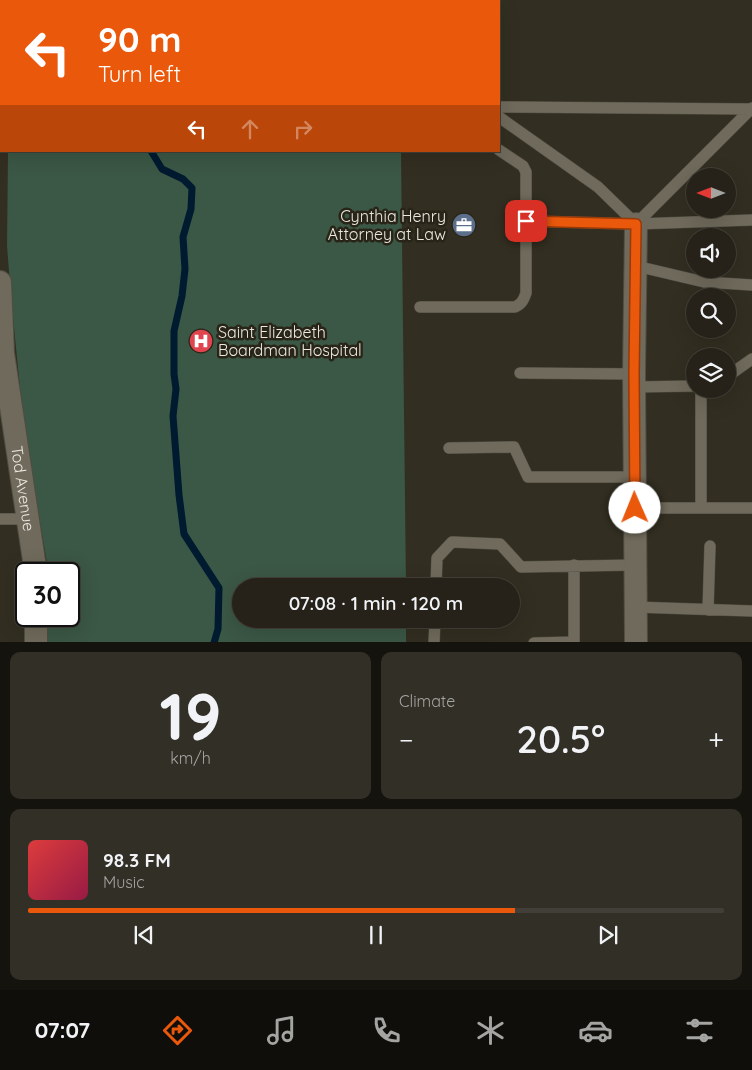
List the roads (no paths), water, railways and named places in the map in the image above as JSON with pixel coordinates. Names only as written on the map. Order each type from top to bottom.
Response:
[{"type":"street","points":[[636,224],[634,380],[636,642]]},
{"type":"street","name":"Tod Avenue","points":[[0,282],[3,353],[34,562]]},
{"type":"street","points":[[36,627],[36,642]]},
{"type":"lane","points":[[500,106],[752,108]]},
{"type":"lane","points":[[636,224],[752,108]]},
{"type":"lane","points":[[500,118],[598,187],[636,224]]},
{"type":"lane","points":[[420,307],[515,307],[520,305],[526,292],[526,172],[523,166],[500,151]]},
{"type":"lane","points":[[526,221],[636,224],[752,220]]},
{"type":"lane","points":[[636,266],[704,282],[752,285]]},
{"type":"lane","points":[[736,370],[752,359]]},
{"type":"lane","points":[[520,374],[634,380],[686,385]]},
{"type":"lane","points":[[701,398],[701,508]]},
{"type":"lane","points":[[449,448],[514,447],[528,477],[635,477]]},
{"type":"lane","points":[[635,508],[752,508]]},
{"type":"lane","points":[[0,519],[28,519]]},
{"type":"lane","points":[[436,578],[437,558],[452,542],[500,544],[521,567],[635,565]]},
{"type":"lane","points":[[708,610],[710,546]]},
{"type":"lane","points":[[534,642],[574,642],[574,565]]},
{"type":"lane","points":[[635,607],[752,611]]},
{"type":"lane","points":[[434,642],[435,628]]},
{"type":"waterway","points":[[152,152],[162,169],[183,179],[192,188],[191,209],[183,237],[185,269],[182,296],[174,331],[176,389],[173,416],[184,534],[219,588],[218,629],[214,642]]},
{"type":"place","name":"Cynthia Henry Attorney at Law","points":[[464,225]]},
{"type":"place","name":"Saint Elizabeth Boardman Hospital","points":[[201,341]]}]
